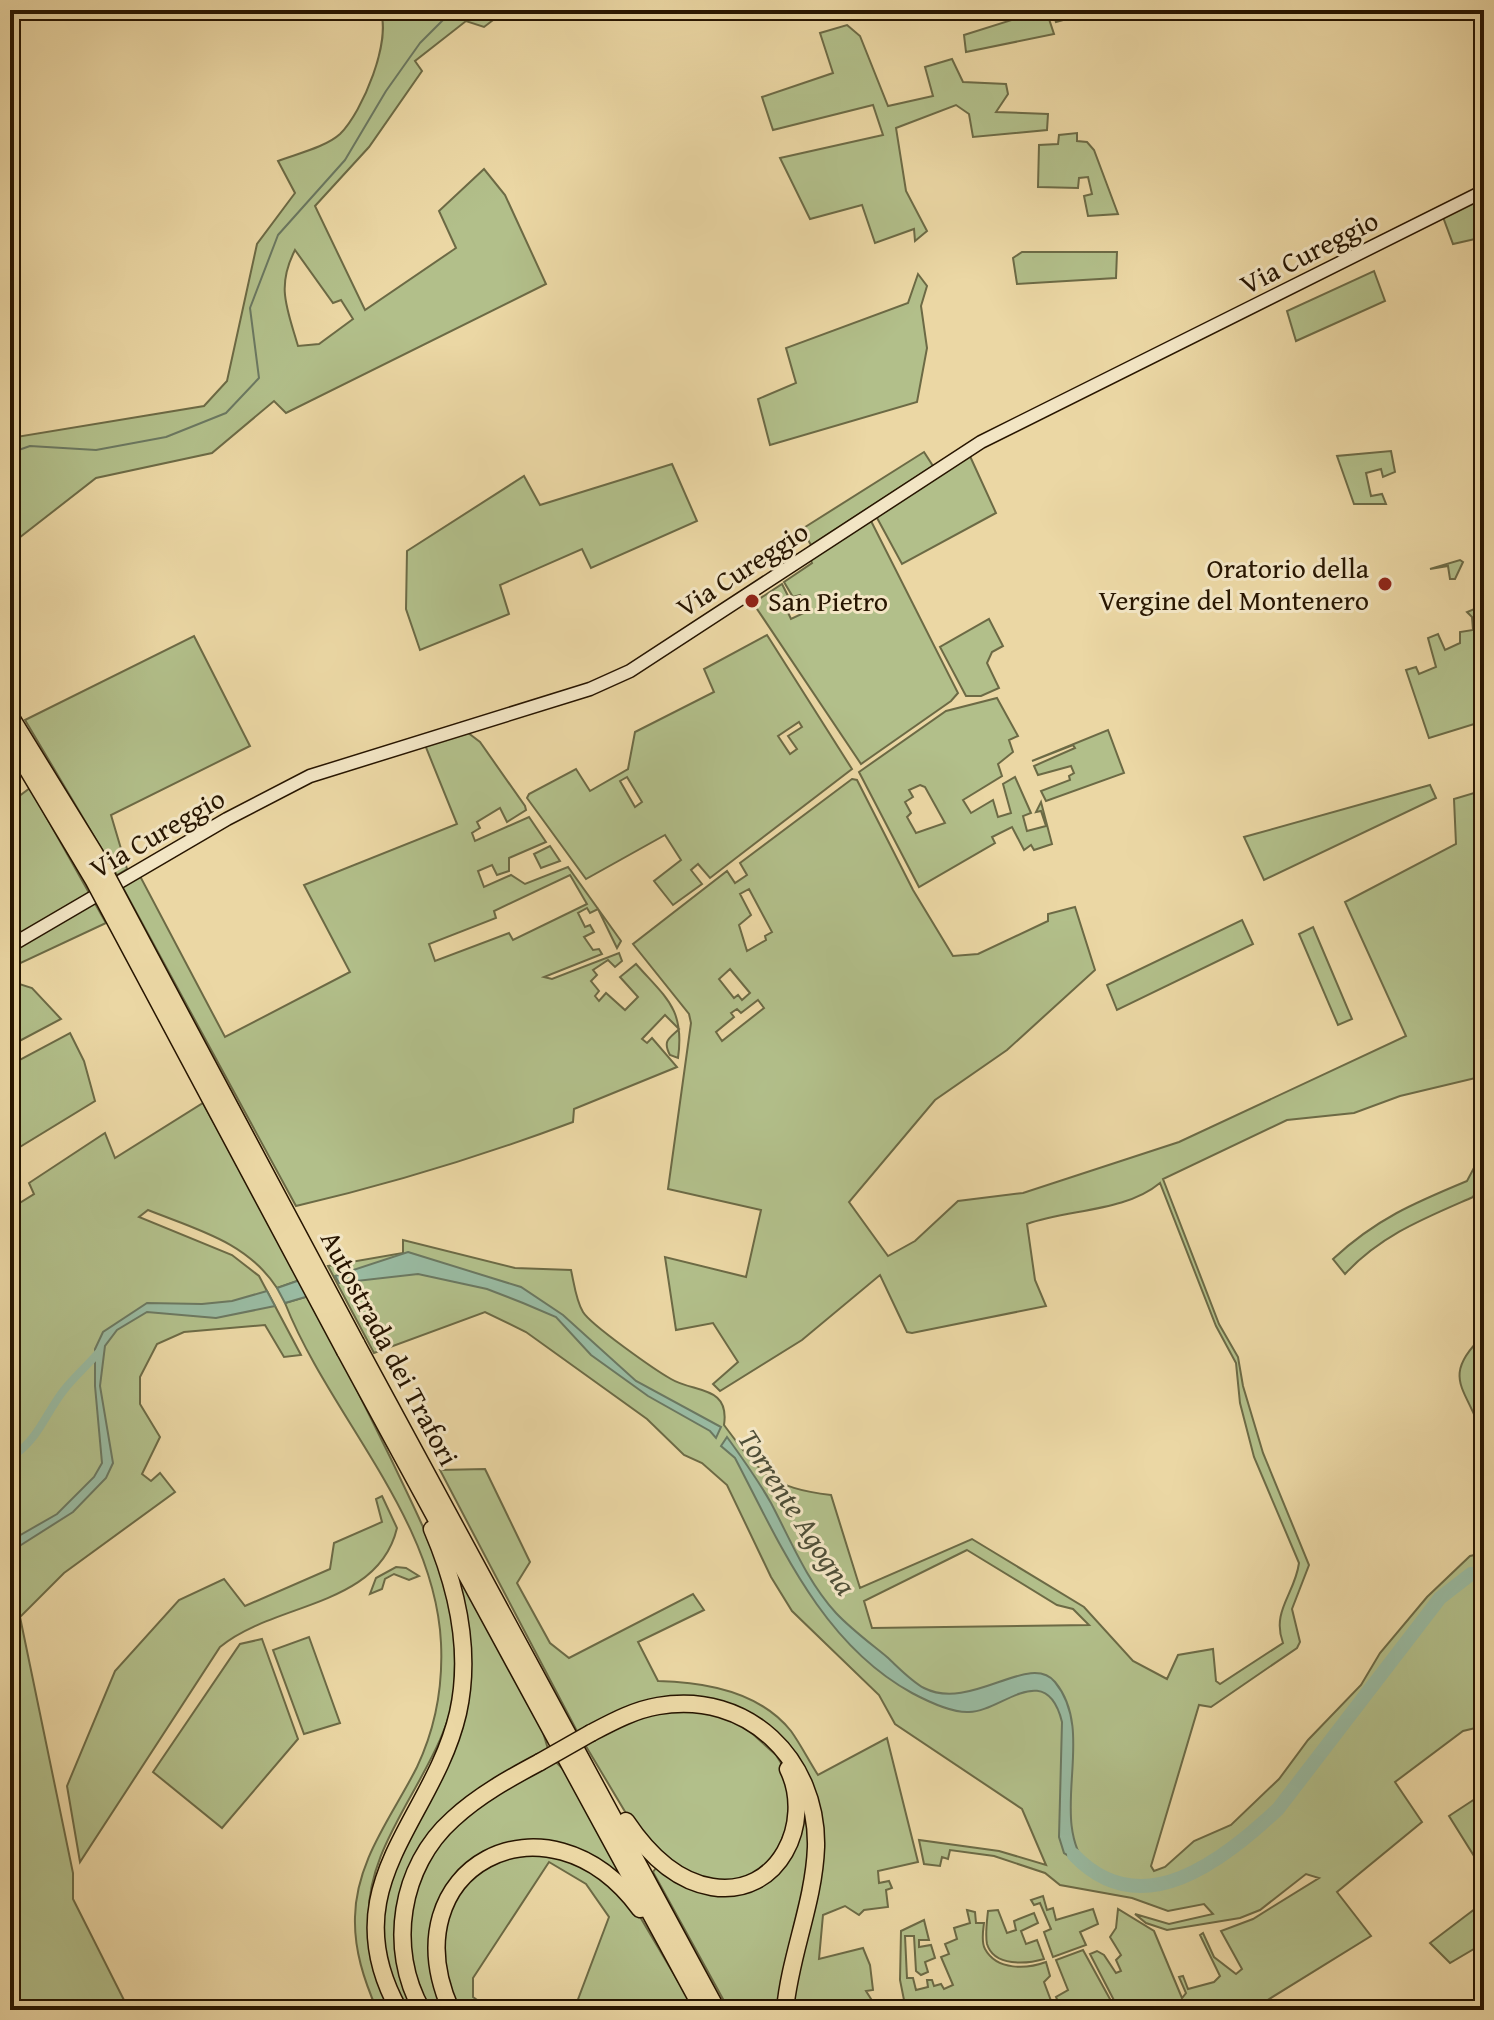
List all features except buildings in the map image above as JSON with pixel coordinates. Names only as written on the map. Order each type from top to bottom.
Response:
[{"type":"highway","name":"Autostrada dei Trafori","points":[[10,716],[95,854],[350,1347],[701,2010]]},
{"type":"highway","name":"Autostrada dei Trafori","points":[[10,740],[94,881],[350,1347],[577,1749],[717,2010]]},
{"type":"highway","points":[[350,1347],[438,1541],[462,1628],[464,1673],[453,1728],[394,1847],[382,1882],[377,1920],[380,1957],[399,2010]]},
{"type":"highway","points":[[422,2010],[405,1963],[402,1932],[410,1883],[422,1859],[451,1820],[507,1780],[634,1712],[661,1705],[697,1704],[745,1717],[773,1736],[797,1767],[811,1799],[816,1836],[814,1867],[785,2010]]},
{"type":"highway","points":[[577,1749],[641,1843],[660,1861],[699,1884],[721,1888],[748,1883],[772,1869],[789,1847],[797,1819],[796,1792],[786,1765],[767,1740],[723,1710]]},
{"type":"highway","points":[[451,2010],[439,1980],[435,1957],[437,1932],[445,1904],[462,1880],[481,1863],[509,1850],[534,1846],[580,1855],[616,1881],[648,1920],[701,2010]]},
{"type":"main road","name":"Via Cureggio","points":[[10,946],[227,819],[310,776],[590,689],[630,671],[981,442],[1484,191]]},
{"type":"shaded area","points":[[380,10],[505,11],[484,27],[466,21],[415,61],[422,71],[369,147],[315,206],[365,310],[456,248],[439,211],[484,169],[505,195],[546,284],[286,413],[274,401],[212,453],[96,478],[10,545],[10,438],[204,406],[227,381],[257,244],[295,193],[278,161],[327,143],[349,123],[373,75],[383,23]],"holes":[[[295,250],[333,303],[341,300],[353,319],[319,344],[298,346],[285,298],[286,275]]]},
{"type":"shaded area","points":[[1031,10],[1046,10],[1054,34],[966,52],[964,35],[1031,14]]},
{"type":"shaded area","points":[[1052,10],[1099,10],[1056,22]]},
{"type":"shaded area","points":[[847,25],[860,36],[888,106],[933,96],[925,67],[952,59],[963,82],[1006,84],[1008,94],[996,112],[1048,114],[1047,130],[973,137],[969,114],[956,105],[896,128],[906,191],[927,231],[915,241],[914,229],[875,243],[862,205],[810,219],[780,158],[883,135],[873,105],[773,130],[762,97],[833,73],[820,33]]},
{"type":"shaded area","points":[[1077,133],[1077,141],[1087,142],[1094,150],[1118,214],[1088,216],[1084,196],[1092,194],[1088,177],[1079,178],[1078,188],[1038,187],[1039,145],[1058,144],[1059,135]]},
{"type":"shaded area","points":[[1484,197],[1484,237],[1453,244],[1443,217]]},
{"type":"shaded area","points":[[1022,252],[1117,252],[1116,278],[1017,284],[1013,258]]},
{"type":"shaded area","points":[[1374,271],[1385,301],[1296,341],[1287,311]]},
{"type":"shaded area","points":[[918,274],[927,286],[921,306],[927,348],[917,402],[770,445],[758,399],[796,383],[786,348],[908,303]]},
{"type":"shaded area","points":[[1391,451],[1395,472],[1383,477],[1381,469],[1366,473],[1371,496],[1382,494],[1386,504],[1354,504],[1337,456]]},
{"type":"shaded area","points":[[924,452],[933,466],[811,545],[802,529]]},
{"type":"shaded area","points":[[969,454],[996,513],[902,564],[876,516]]},
{"type":"shaded area","points":[[672,464],[697,521],[591,568],[582,549],[500,585],[509,614],[420,650],[406,609],[407,551],[524,476],[540,505]]},
{"type":"shaded area","points":[[870,519],[958,693],[861,764],[753,603],[782,584],[790,600],[784,604],[791,619],[808,611],[800,595],[793,597],[784,582],[812,563],[810,558]]},
{"type":"shaded area","points":[[1460,560],[1463,562],[1455,579],[1450,579],[1448,566],[1430,569]]},
{"type":"shaded area","points":[[1484,605],[1484,721],[1429,738],[1406,670],[1416,667],[1419,674],[1436,667],[1428,638],[1438,634],[1445,650],[1460,643],[1460,632],[1473,630],[1472,617],[1467,612]]},
{"type":"shaded area","points":[[989,619],[1003,646],[992,652],[987,663],[999,688],[981,696],[966,696],[940,647]]},
{"type":"shaded area","points":[[767,635],[852,769],[710,878],[698,864],[691,870],[702,884],[673,905],[654,881],[681,860],[665,835],[586,879],[527,798],[529,794],[576,769],[590,791],[628,769],[635,732],[714,692],[704,669]],"holes":[[[799,722],[802,727],[788,736],[797,749],[790,754],[778,736]],[[627,777],[642,802],[635,807],[620,781]]]},
{"type":"shaded area","points":[[194,636],[250,746],[111,815],[127,869],[117,875],[25,720]]},
{"type":"shaded area","points":[[997,698],[1018,736],[1009,740],[1013,752],[998,764],[1002,776],[963,800],[971,813],[993,800],[998,817],[1011,813],[1003,784],[1015,777],[1031,813],[1023,816],[1027,831],[1046,826],[1041,811],[1036,812],[1041,802],[1052,844],[1034,850],[1031,845],[1024,850],[1012,827],[992,837],[995,843],[919,887],[859,772],[946,711]],"holes":[[[920,785],[925,787],[945,823],[916,833],[907,817],[911,813],[905,802],[913,797],[909,790]]]},
{"type":"shaded area","points":[[1108,730],[1124,773],[1046,801],[1041,791],[1070,780],[1069,776],[1074,773],[1071,766],[1038,775],[1034,766],[1075,748],[1073,745],[1032,761]]},
{"type":"shaded area","points":[[467,732],[480,742],[525,806],[526,810],[507,822],[500,808],[477,822],[480,828],[472,833],[475,841],[529,817],[546,842],[509,858],[509,871],[497,875],[492,865],[478,871],[484,887],[511,875],[525,884],[568,867],[621,941],[617,948],[598,909],[590,913],[587,908],[578,913],[585,927],[590,925],[594,932],[584,937],[593,950],[599,949],[602,954],[544,977],[552,979],[619,953],[622,961],[615,967],[608,960],[593,970],[597,975],[591,981],[599,991],[595,996],[599,1001],[606,993],[625,1010],[638,997],[620,977],[636,964],[671,1005],[679,1027],[665,1015],[642,1039],[647,1043],[652,1038],[677,1067],[574,1109],[573,1122],[401,1179],[296,1206],[122,886],[140,876],[225,1037],[350,972],[304,885],[457,824],[425,745]],"holes":[[[570,875],[587,904],[513,940],[509,933],[435,961],[429,944],[496,918],[494,911]]]},
{"type":"shaded area","points":[[852,779],[857,780],[913,890],[953,956],[978,954],[1048,921],[1048,914],[1075,907],[1095,970],[1007,1050],[935,1100],[849,1202],[888,1256],[915,1241],[958,1201],[1023,1193],[1179,1142],[1406,1036],[1345,902],[1456,844],[1454,799],[1484,790],[1484,1076],[1400,1096],[1354,1113],[1287,1120],[1163,1179],[1219,1324],[1238,1357],[1243,1386],[1263,1453],[1309,1565],[1292,1609],[1300,1642],[1297,1648],[1211,1707],[1199,1705],[1151,1866],[1154,1871],[1165,1867],[1194,1841],[1231,1825],[1279,1779],[1308,1740],[1361,1685],[1380,1653],[1427,1597],[1470,1556],[1484,1553],[1484,1726],[1463,1731],[1395,1782],[1422,1822],[1337,1892],[1371,1936],[1266,2001],[1271,2010],[1119,2010],[1090,1954],[1097,1951],[1104,1955],[1116,1973],[1121,1971],[1116,1960],[1121,1955],[1110,1937],[1116,1928],[1118,1909],[1154,1931],[1182,1998],[1186,1993],[1179,1977],[1183,1976],[1188,1989],[1214,1982],[1220,1976],[1200,1935],[1203,1933],[1214,1957],[1236,1974],[1242,1969],[1221,1931],[1253,1919],[1319,1878],[1306,1874],[1260,1910],[1240,1918],[1167,1930],[1146,1923],[1135,1914],[1169,1924],[1213,1914],[1204,1904],[1168,1911],[1132,1898],[1060,1885],[1045,1873],[994,1856],[950,1850],[948,1859],[942,1857],[940,1866],[924,1864],[919,1840],[999,1851],[1046,1865],[1022,1809],[895,1724],[879,1695],[792,1611],[771,1577],[727,1485],[702,1463],[684,1455],[647,1419],[526,1332],[485,1312],[374,1353],[328,1266],[403,1253],[403,1240],[515,1268],[571,1270],[579,1303],[588,1318],[663,1374],[716,1397],[724,1412],[724,1425],[757,1466],[793,1488],[831,1495],[860,1588],[972,1539],[1084,1607],[1133,1661],[1167,1679],[1178,1655],[1213,1649],[1216,1681],[1220,1684],[1283,1643],[1280,1621],[1299,1563],[1254,1457],[1240,1403],[1236,1363],[1216,1326],[1160,1183],[1114,1205],[1027,1224],[1035,1280],[1046,1306],[912,1333],[907,1332],[880,1275],[802,1340],[720,1391],[713,1384],[738,1362],[713,1323],[676,1330],[665,1257],[746,1277],[761,1210],[668,1189],[691,1023],[689,1014],[633,944],[727,871],[735,883],[747,875],[740,863]],"holes":[[[749,889],[772,932],[765,936],[766,940],[747,951],[739,925],[751,915],[740,894]],[[730,969],[750,993],[742,1000],[738,995],[734,998],[719,979]],[[758,1000],[764,1008],[722,1041],[716,1032],[734,1017],[731,1013],[737,1009],[741,1013]],[[967,1550],[1057,1605],[1073,1609],[1089,1625],[872,1628],[864,1601]]]},
{"type":"shaded area","points":[[1430,785],[1436,798],[1264,880],[1244,837]]},
{"type":"shaded area","points":[[30,788],[106,923],[10,968],[10,803]]},
{"type":"shaded area","points":[[550,846],[560,861],[541,868],[534,854]]},
{"type":"shaded area","points":[[1242,920],[1253,944],[1117,1010],[1107,985]]},
{"type":"shaded area","points":[[1313,927],[1352,1019],[1338,1025],[1299,934]]},
{"type":"shaded area","points":[[10,981],[32,988],[61,1019],[10,1046]]},
{"type":"shaded area","points":[[679,1029],[678,1058],[670,1055],[667,1046],[668,1040]]},
{"type":"shaded area","points":[[70,1033],[84,1061],[95,1101],[10,1153],[10,1065]]},
{"type":"shaded area","points":[[203,1103],[300,1280],[277,1288],[251,1259],[220,1239],[148,1210],[139,1217],[232,1255],[259,1276],[301,1355],[284,1357],[265,1325],[184,1332],[157,1344],[140,1377],[140,1404],[160,1437],[142,1474],[151,1481],[160,1473],[175,1492],[64,1573],[20,1617],[73,1873],[73,1899],[129,2010],[10,2010],[10,1209],[34,1194],[29,1183],[105,1133],[115,1158]]},
{"type":"shaded area","points":[[1484,1149],[1484,1175],[1473,1197],[1389,1238],[1345,1274],[1333,1259],[1396,1213],[1467,1181]]},
{"type":"shaded area","points":[[408,1252],[521,1287],[563,1315],[636,1381],[721,1427],[716,1438],[710,1431],[648,1396],[591,1355],[556,1317],[487,1289],[418,1274],[339,1283],[335,1276]]},
{"type":"shaded area","points":[[300,1280],[309,1296],[285,1303],[277,1288]]},
{"type":"shaded area","points":[[267,1291],[275,1306],[216,1318],[147,1312],[117,1330],[105,1346],[100,1386],[113,1463],[106,1478],[73,1512],[10,1552],[10,1541],[57,1514],[94,1477],[102,1463],[95,1349],[103,1332],[147,1303],[232,1301]]},
{"type":"shaded area","points":[[309,1296],[429,1540],[448,1595],[454,1624],[456,1684],[449,1715],[438,1745],[379,1861],[371,1891],[370,1933],[392,2010],[377,2010],[364,1976],[356,1941],[357,1896],[377,1839],[417,1767],[429,1738],[439,1691],[441,1643],[434,1597],[420,1552],[401,1510],[304,1345],[285,1303]]},
{"type":"shaded area","points":[[1484,1335],[1484,1484],[1478,1480],[1483,1452],[1482,1436],[1461,1385],[1460,1374],[1470,1350]]},
{"type":"shaded area","points":[[727,1437],[766,1494],[816,1588],[848,1625],[914,1682],[942,1693],[961,1693],[1031,1673],[1044,1674],[1055,1682],[1067,1703],[1072,1726],[1072,1826],[1077,1848],[1089,1869],[1064,1853],[1059,1837],[1062,1722],[1055,1703],[1045,1693],[1034,1691],[982,1710],[955,1711],[918,1696],[880,1672],[828,1620],[807,1589],[735,1458],[721,1446]]},
{"type":"shaded area","points":[[485,1469],[530,1562],[517,1583],[550,1643],[569,1658],[693,1594],[704,1610],[638,1642],[658,1681],[713,1687],[748,1698],[764,1707],[791,1731],[818,1775],[887,1738],[918,1862],[878,1871],[879,1883],[889,1881],[892,1888],[886,1890],[888,1907],[864,1910],[859,1915],[845,1906],[823,1915],[819,1959],[863,1948],[870,1965],[873,1990],[866,1991],[878,2010],[788,2010],[819,1854],[785,1746],[694,1700],[579,1735],[440,1470]]},
{"type":"shaded area","points":[[382,1496],[397,1528],[386,1554],[369,1574],[347,1589],[242,1632],[220,1647],[80,1862],[67,1786],[115,1671],[179,1600],[224,1579],[245,1606],[330,1569],[334,1543],[382,1522],[376,1499]]},
{"type":"shaded area","points":[[396,1567],[406,1568],[419,1576],[409,1580],[394,1574],[385,1579],[382,1589],[370,1594],[376,1578]]},
{"type":"shaded area","points":[[464,1584],[542,1729],[548,1749],[477,1793],[403,1894],[416,2010],[402,2010],[385,1970],[382,1900],[453,1737],[457,1585]]},
{"type":"shaded area","points":[[309,1637],[340,1723],[304,1734],[273,1650]]},
{"type":"shaded area","points":[[262,1639],[298,1739],[222,1828],[153,1772],[240,1644]]},
{"type":"shaded area","points":[[654,1711],[707,1711],[744,1726],[776,1755],[786,1771],[795,1808],[771,1865],[737,1883],[692,1878],[636,1830],[584,1743]]},
{"type":"shaded area","points":[[554,1760],[569,1775],[621,1873],[617,1877],[591,1857],[508,1847],[440,1908],[448,2010],[428,2010],[410,1958],[408,1914],[430,1854],[468,1811]]},
{"type":"shaded area","points":[[797,1773],[813,1856],[782,2010],[729,2010],[653,1872],[659,1864],[717,1890],[781,1864]]},
{"type":"shaded area","points":[[1484,1793],[1484,1862],[1479,1864],[1449,1816]]},
{"type":"shaded area","points":[[517,1851],[584,1861],[636,1910],[695,2010],[574,2010],[609,1917],[586,1884],[549,1862],[473,1978],[473,1997],[491,2010],[454,2010],[438,1949],[457,1890],[478,1868]]},
{"type":"shaded area","points":[[1043,1896],[1047,1910],[1053,1908],[1056,1920],[1093,1909],[1098,1924],[1080,1932],[1086,1945],[1053,1957],[1044,1932],[1051,1929],[1040,1903],[1034,1905],[1031,1900]]},
{"type":"shaded area","points":[[1484,1902],[1484,1943],[1450,1963],[1430,1943]]},
{"type":"shaded area","points":[[967,1910],[975,1912],[976,1923],[984,1923],[984,1946],[997,1961],[1022,1967],[1046,1962],[1050,1976],[1044,1982],[1053,2006],[1059,2004],[1056,1997],[1068,1990],[1056,1960],[1083,1950],[1116,2010],[906,2010],[900,1980],[901,1931],[924,1920],[929,1940],[919,1940],[919,1947],[931,1945],[935,1958],[925,1962],[928,1972],[921,1975],[916,1971],[914,1936],[905,1936],[907,1978],[913,1978],[916,1990],[928,1987],[927,1980],[932,1980],[934,1986],[941,1984],[944,1989],[953,1985],[941,1957],[949,1954],[945,1944],[957,1939],[954,1928],[970,1923]]},
{"type":"shaded area","points":[[998,1910],[1007,1933],[1016,1930],[1014,1921],[1034,1913],[1038,1923],[1021,1931],[1026,1944],[1037,1940],[1044,1959],[1012,1962],[996,1957],[987,1944],[986,1928],[988,1911]]},
{"type":"waterway","points":[[10,453],[30,446],[96,450],[166,437],[226,413],[259,378],[250,308],[278,235],[345,160],[386,91],[420,43],[453,10]]},
{"type":"waterway","points":[[10,1458],[28,1444],[57,1399],[98,1353]]},
{"type":"waterway","name":"Torrente Agogna","points":[[1074,1855],[1100,1876],[1127,1885],[1154,1885],[1181,1878],[1232,1848],[1278,1809],[1440,1598],[1471,1574],[1484,1574]]},
{"type":"place","name":"Oratorio della Vergine del Montenero","points":[[1385,584]]},
{"type":"place","name":"San Pietro","points":[[752,601]]}]
